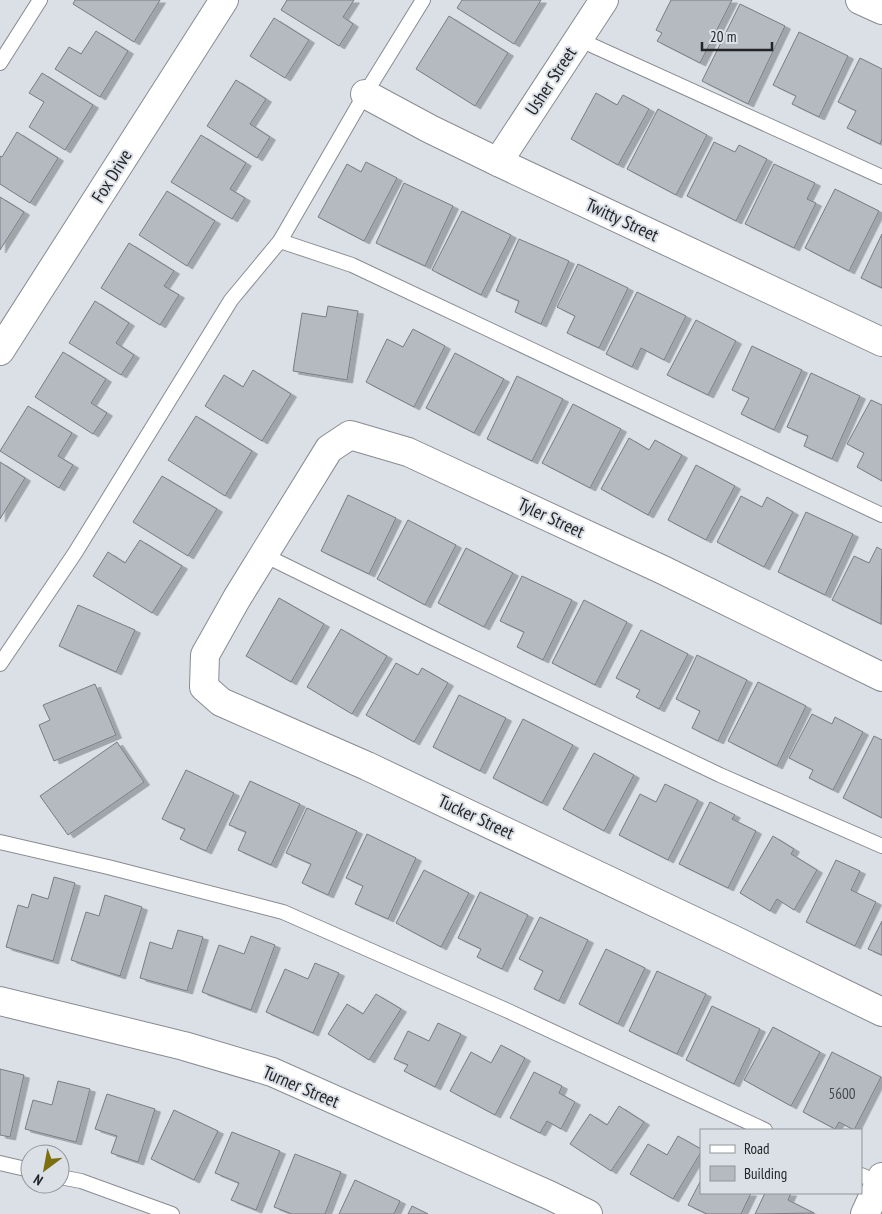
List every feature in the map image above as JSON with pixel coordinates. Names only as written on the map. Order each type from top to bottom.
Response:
[{"type":"street","name":"Fox Drive","points":[[0,351],[224,0]]},
{"type":"street","name":"Usher Street","points":[[498,162],[604,0]]},
{"type":"street","points":[[860,0],[882,10]]},
{"type":"street","name":"Twitty Street","points":[[365,94],[430,129],[498,162],[882,342]]},
{"type":"street","name":"Tyler Street","points":[[264,555],[329,449],[350,435],[417,456],[663,570],[882,678]]},
{"type":"street","name":"Tucker Street","points":[[264,555],[205,655],[204,687],[221,702],[385,774],[882,1012]]},
{"type":"street","name":"Turner Street","points":[[0,1001],[184,1046],[272,1072],[588,1214]]},
{"type":"street","points":[[865,1214],[874,1178]]},
{"type":"lane","points":[[0,63],[40,0]]},
{"type":"lane","points":[[0,664],[75,553],[231,300],[280,240],[365,94],[423,0]]},
{"type":"lane","points":[[578,39],[882,177]]},
{"type":"lane","points":[[280,240],[352,264],[882,515]]},
{"type":"lane","points":[[264,555],[720,775],[882,846]]},
{"type":"lane","points":[[0,842],[108,867],[283,912],[506,1010],[763,1129]]},
{"type":"lane","points":[[0,1164],[20,1168]]},
{"type":"lane","points":[[70,1179],[81,1181],[172,1214]]},
{"type":"building","points":[[75,0],[160,0],[134,42],[73,4]]},
{"type":"building","points":[[287,0],[354,0],[343,17],[353,24],[339,46],[281,10]]},
{"type":"building","points":[[462,0],[541,0],[514,44],[457,8]]},
{"type":"building","points":[[671,0],[732,0],[700,63],[657,41],[662,33],[656,30]]},
{"type":"building","points":[[740,4],[785,26],[748,104],[702,81]]},
{"type":"building","points":[[449,16],[508,53],[475,106],[416,69]]},
{"type":"building","points":[[274,18],[309,40],[285,78],[250,56]]},
{"type":"building","points":[[96,31],[128,51],[100,97],[55,69],[69,47],[81,54]]},
{"type":"building","points":[[799,32],[848,56],[819,117],[792,104],[796,96],[773,85]]},
{"type":"building","points":[[860,58],[882,69],[882,139],[880,144],[847,128],[856,111],[838,102]]},
{"type":"building","points":[[42,73],[93,105],[65,150],[29,127],[44,102],[29,93]]},
{"type":"building","points":[[236,80],[266,99],[250,124],[270,137],[257,158],[207,126]]},
{"type":"building","points":[[596,93],[617,105],[623,95],[649,109],[618,165],[571,139]]},
{"type":"building","points":[[658,109],[707,135],[676,195],[627,169]]},
{"type":"building","points":[[17,132],[58,158],[30,203],[0,184],[0,156],[2,157]]},
{"type":"building","points":[[201,135],[246,163],[230,189],[245,198],[232,219],[171,182]]},
{"type":"building","points":[[714,142],[735,152],[739,145],[767,159],[736,221],[687,196]]},
{"type":"building","points":[[366,162],[397,178],[364,241],[318,217],[347,164],[361,172]]},
{"type":"building","points":[[774,164],[815,183],[807,199],[816,203],[794,248],[745,224]]},
{"type":"building","points":[[404,183],[453,206],[425,266],[376,243]]},
{"type":"building","points":[[835,189],[879,211],[849,271],[805,248]]},
{"type":"building","points":[[167,191],[215,221],[187,266],[139,235]]},
{"type":"building","points":[[0,197],[24,212],[0,250]]},
{"type":"building","points":[[462,211],[511,235],[481,295],[432,270]]},
{"type":"building","points":[[882,234],[882,288],[861,278]]},
{"type":"building","points":[[519,239],[569,261],[541,324],[515,312],[519,301],[496,291]]},
{"type":"building","points":[[129,243],[174,271],[164,286],[179,295],[160,325],[101,288]]},
{"type":"building","points":[[578,264],[628,288],[599,348],[567,333],[575,316],[557,307]]},
{"type":"building","points":[[637,292],[686,316],[664,360],[641,348],[632,367],[606,354]]},
{"type":"building","points":[[95,301],[129,323],[116,343],[134,355],[121,375],[69,343]]},
{"type":"building","points":[[328,306],[358,311],[347,380],[293,371],[302,313],[326,317]]},
{"type":"building","points":[[696,320],[736,341],[708,395],[667,375]]},
{"type":"building","points":[[413,329],[445,346],[414,407],[366,382],[387,339],[403,347]]},
{"type":"building","points":[[752,346],[802,370],[774,430],[741,414],[749,398],[732,390]]},
{"type":"building","points":[[63,352],[106,379],[91,403],[107,413],[93,434],[35,397]]},
{"type":"building","points":[[455,353],[504,379],[474,433],[426,408]]},
{"type":"building","points":[[253,370],[291,394],[262,441],[205,406],[224,375],[243,387]]},
{"type":"building","points":[[811,373],[860,396],[832,459],[804,446],[808,436],[787,427]]},
{"type":"building","points":[[517,376],[563,399],[532,461],[487,439]]},
{"type":"building","points":[[871,400],[882,405],[882,481],[857,467],[864,453],[847,444]]},
{"type":"building","points":[[573,404],[621,429],[590,488],[542,463]]},
{"type":"building","points":[[28,406],[72,433],[58,456],[73,465],[59,488],[0,451]]},
{"type":"building","points":[[196,416],[252,451],[225,496],[168,460]]},
{"type":"building","points":[[629,438],[649,450],[655,440],[682,455],[648,515],[601,489]]},
{"type":"building","points":[[0,462],[25,478],[0,519]]},
{"type":"building","points":[[696,465],[735,486],[706,540],[668,520]]},
{"type":"building","points":[[162,476],[217,509],[188,556],[133,522]]},
{"type":"building","points":[[348,495],[396,518],[369,574],[321,551]]},
{"type":"building","points":[[741,496],[762,507],[767,497],[793,512],[764,567],[717,542]]},
{"type":"building","points":[[806,512],[853,534],[825,595],[778,572]]},
{"type":"building","points":[[408,520],[456,545],[425,605],[377,579]]},
{"type":"building","points":[[140,540],[182,566],[152,613],[93,576],[108,552],[125,563]]},
{"type":"building","points":[[877,547],[882,550],[881,624],[832,600],[854,556],[869,563]]},
{"type":"building","points":[[466,548],[513,573],[484,627],[438,603]]},
{"type":"building","points":[[522,576],[572,600],[543,660],[517,647],[524,632],[500,621]]},
{"type":"building","points":[[279,598],[324,624],[291,682],[246,656]]},
{"type":"building","points":[[584,600],[627,622],[595,685],[552,663]]},
{"type":"building","points":[[78,605],[135,630],[116,672],[59,646]]},
{"type":"building","points":[[341,629],[387,656],[352,714],[307,687]]},
{"type":"building","points":[[641,630],[688,654],[659,709],[636,697],[640,690],[616,678]]},
{"type":"building","points":[[697,655],[747,680],[718,741],[692,728],[700,711],[676,699]]},
{"type":"building","points":[[396,663],[418,675],[422,668],[448,683],[414,742],[366,715]]},
{"type":"building","points":[[758,682],[806,706],[777,766],[728,741]]},
{"type":"building","points":[[95,684],[116,735],[54,761],[39,725],[50,720],[43,705]]},
{"type":"building","points":[[459,695],[506,718],[480,771],[433,747]]},
{"type":"building","points":[[812,714],[832,724],[835,717],[863,732],[833,790],[809,778],[813,770],[789,758]]},
{"type":"building","points":[[523,719],[573,745],[542,803],[493,778]]},
{"type":"building","points":[[874,736],[882,740],[882,818],[843,798]]},
{"type":"building","points":[[117,742],[144,782],[68,835],[40,796]]},
{"type":"building","points":[[594,753],[634,775],[604,831],[563,809]]},
{"type":"building","points":[[186,770],[234,793],[206,851],[180,839],[185,829],[162,819]]},
{"type":"building","points":[[250,781],[300,804],[271,865],[238,850],[246,832],[229,825]]},
{"type":"building","points":[[665,784],[698,800],[668,860],[619,835],[640,794],[656,802]]},
{"type":"building","points":[[710,802],[735,815],[732,819],[756,831],[728,888],[679,864]]},
{"type":"building","points":[[307,808],[357,831],[328,895],[302,883],[311,864],[286,853]]},
{"type":"building","points":[[367,834],[416,858],[388,919],[355,904],[363,886],[346,878]]},
{"type":"building","points":[[773,836],[794,849],[791,854],[817,870],[794,910],[777,899],[770,911],[740,893]]},
{"type":"building","points":[[836,860],[860,871],[851,890],[876,902],[855,946],[806,922]]},
{"type":"building","points":[[424,870],[469,893],[441,947],[396,923]]},
{"type":"building","points":[[54,877],[75,883],[53,961],[6,947],[18,905],[28,908],[32,894],[48,899]]},
{"type":"building","points":[[480,892],[528,915],[502,969],[477,957],[481,949],[458,938]]},
{"type":"building","points":[[105,895],[142,907],[120,976],[71,960],[86,912],[99,916]]},
{"type":"building","points":[[540,917],[588,940],[559,1001],[534,989],[543,971],[519,959]]},
{"type":"building","points":[[882,921],[882,955],[868,949]]},
{"type":"building","points":[[178,930],[203,937],[187,991],[140,978],[150,942],[172,949]]},
{"type":"building","points":[[251,936],[275,945],[251,1010],[202,992],[219,945],[244,954]]},
{"type":"building","points":[[606,949],[645,968],[618,1024],[579,1004]]},
{"type":"building","points":[[315,963],[339,973],[313,1033],[266,1012],[285,969],[308,979]]},
{"type":"building","points":[[657,971],[706,994],[677,1054],[629,1031]]},
{"type":"building","points":[[376,994],[401,1009],[369,1060],[328,1034],[347,1004],[363,1014]]},
{"type":"building","points":[[712,1006],[760,1029],[734,1084],[686,1060]]},
{"type":"building","points":[[438,1023],[461,1034],[435,1087],[404,1071],[408,1065],[394,1059],[408,1031],[429,1041]]},
{"type":"building","points":[[773,1027],[820,1052],[791,1106],[744,1080]]},
{"type":"building","points":[[501,1045],[525,1058],[495,1115],[450,1091],[471,1052],[491,1063]]},
{"type":"building","points":[[832,1052],[881,1077],[855,1129],[839,1122],[835,1129],[803,1112]]},
{"type":"building","points":[[0,1069],[24,1075],[10,1137],[0,1135]]},
{"type":"building","points":[[534,1072],[562,1086],[559,1093],[575,1102],[561,1129],[547,1121],[540,1133],[510,1118]]},
{"type":"building","points":[[58,1081],[90,1089],[76,1142],[25,1129],[33,1100],[52,1105]]},
{"type":"building","points":[[107,1094],[155,1109],[138,1162],[111,1153],[117,1136],[95,1129]]},
{"type":"building","points":[[619,1106],[644,1122],[611,1171],[570,1144],[590,1114],[607,1125]]},
{"type":"building","points":[[174,1110],[218,1131],[194,1180],[151,1159]]},
{"type":"building","points":[[232,1132],[280,1151],[256,1210],[231,1200],[239,1183],[215,1173]]},
{"type":"building","points":[[678,1136],[700,1148],[700,1154],[673,1199],[630,1174],[648,1144],[667,1155]]},
{"type":"building","points":[[295,1154],[341,1172],[325,1214],[292,1214],[274,1207]]},
{"type":"building","points":[[355,1180],[400,1201],[394,1214],[339,1214]]},
{"type":"building","points":[[700,1182],[700,1194],[751,1194],[741,1214],[707,1214],[688,1205]]},
{"type":"building","points":[[765,1194],[791,1194],[788,1200],[814,1213],[755,1214]]},
{"type":"building","points":[[412,1206],[428,1214],[408,1214]]}]
